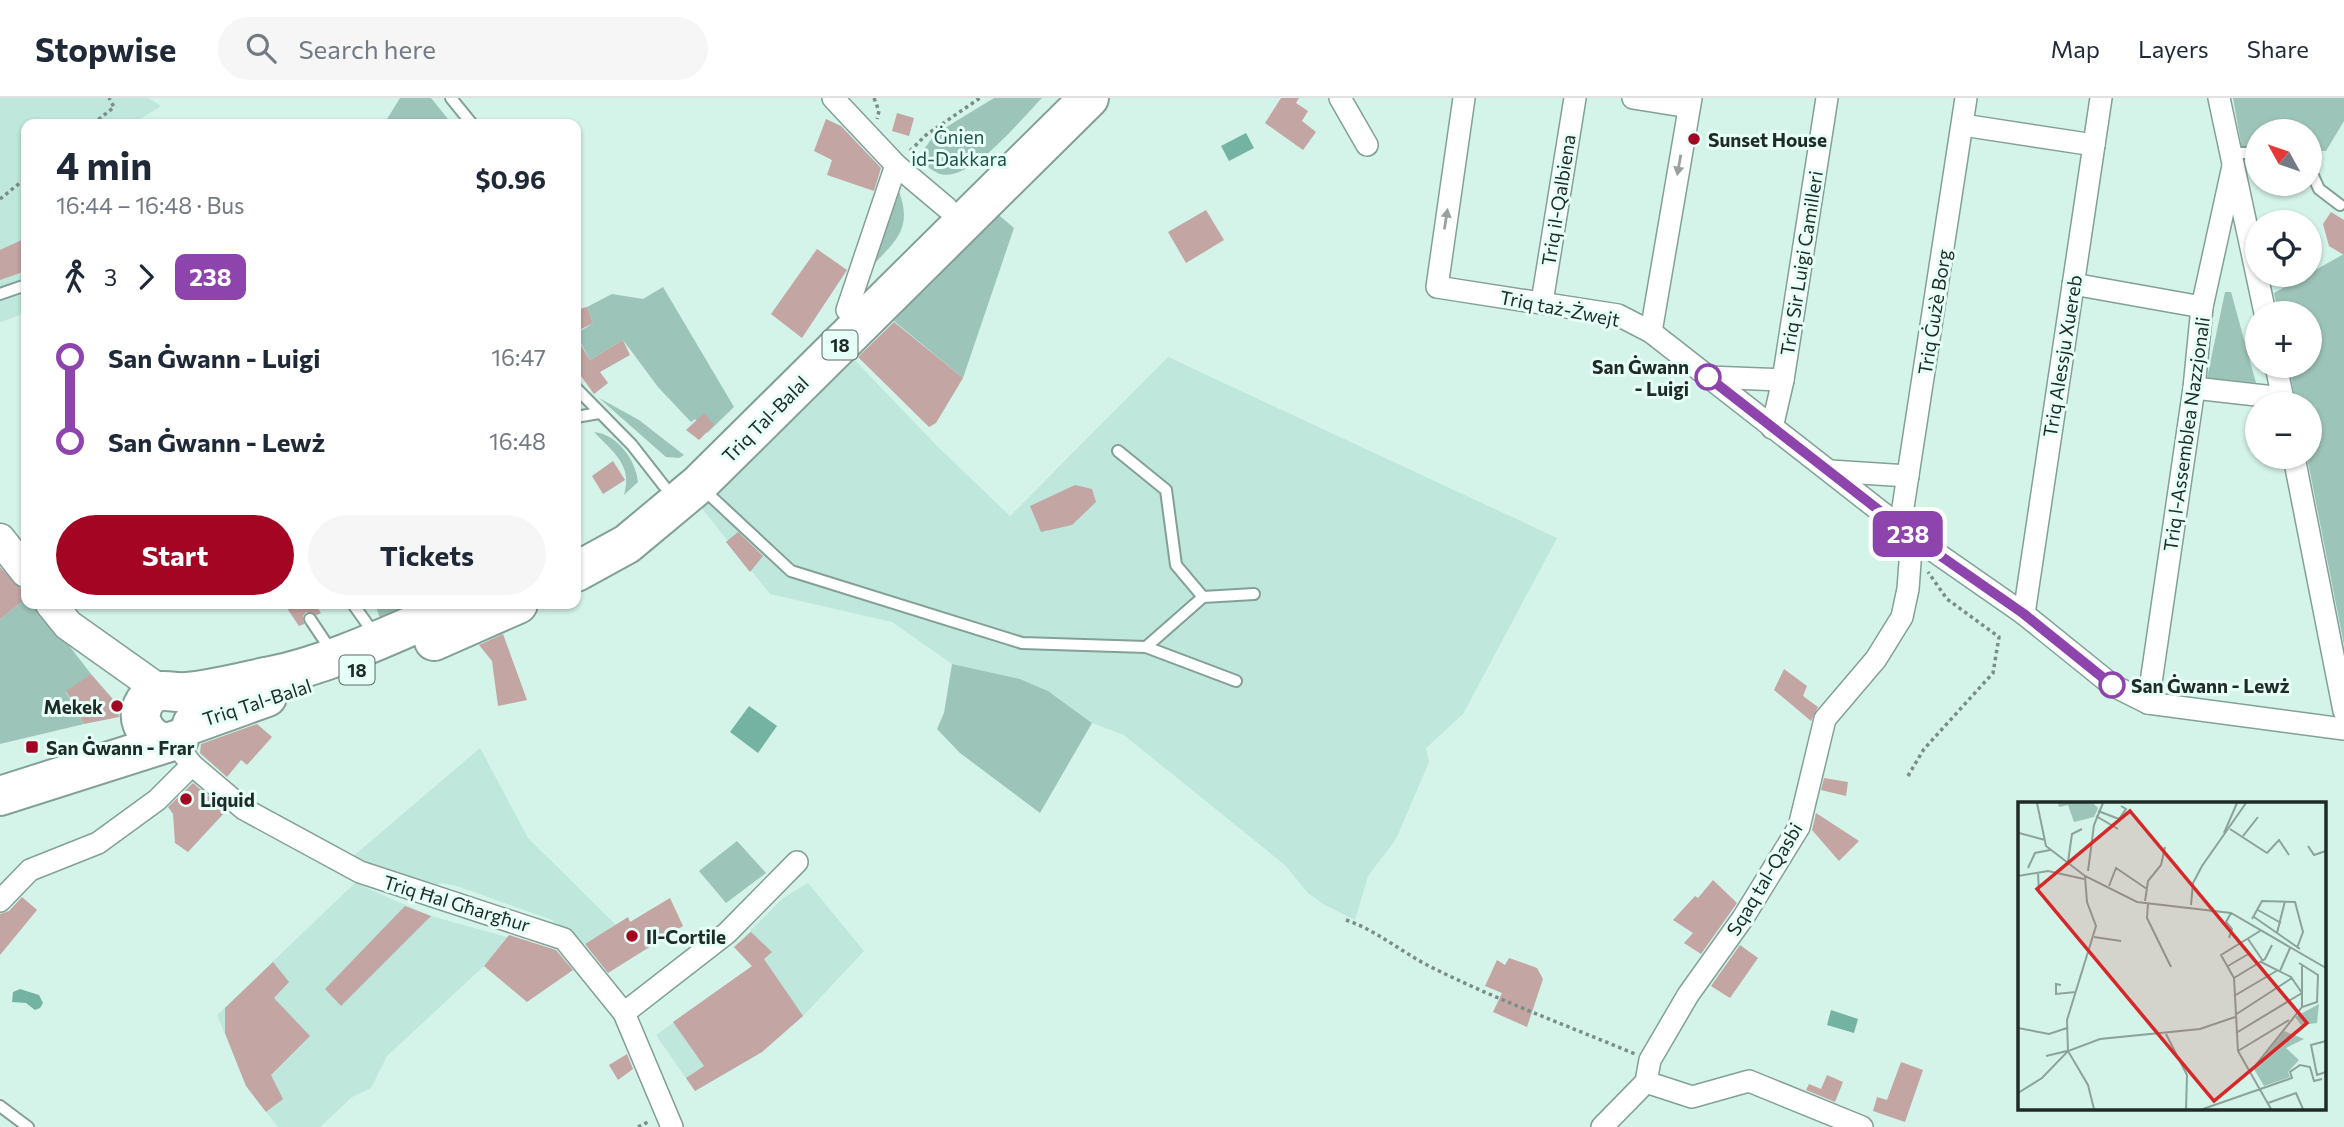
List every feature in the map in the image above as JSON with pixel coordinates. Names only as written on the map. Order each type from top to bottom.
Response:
[{"type":"highway","name":"Triq Tal-Balal","points":[[581,545],[682,485],[690,467],[947,208],[1063,98]]},
{"type":"highway","name":"Triq Tal-Balal","points":[[581,569],[627,544],[682,485],[1089,98]]},
{"type":"highway","name":"Triq Tal-Balal","points":[[0,796],[275,675],[377,640],[450,609]]},
{"type":"highway","name":"Triq Tal-Balal","points":[[0,774],[113,733],[232,707],[393,659],[507,609]]},
{"type":"main road","points":[[0,539],[21,566]]},
{"type":"main road","points":[[59,614],[168,723]]},
{"type":"street","points":[[833,98],[896,165],[947,208]]},
{"type":"street","points":[[1340,98],[1367,145]]},
{"type":"street","name":"Triq taż-Żwejt","points":[[1464,98],[1437,287],[1618,315],[1651,332],[1830,471],[1907,538],[2024,614],[2112,685],[2148,703],[2344,729]]},
{"type":"street","name":"Triq il-Qalbiena","points":[[1542,302],[1575,98]]},
{"type":"street","points":[[1633,98],[1690,103],[1651,332]]},
{"type":"street","name":"Triq Sir Luigi Camilleri","points":[[1772,428],[1783,380],[1827,98]]},
{"type":"street","name":"Triq Ġużè Borg","points":[[1907,538],[1908,476],[1966,98]]},
{"type":"street","name":"Triq Alessju Xuereb","points":[[2024,614],[2101,98]]},
{"type":"street","points":[[2219,98],[2261,301]]},
{"type":"street","points":[[1963,125],[2094,145]]},
{"type":"street","name":"Triq l-Assemblea Nazzjonali","points":[[2148,703],[2194,388],[2202,307],[2232,160]]},
{"type":"street","points":[[847,310],[896,165]]},
{"type":"street","points":[[2073,284],[2202,307]]},
{"type":"street","points":[[1708,377],[1783,380]]},
{"type":"street","points":[[2194,388],[2245,395]]},
{"type":"street","points":[[2296,469],[2344,711]]},
{"type":"street","points":[[1830,471],[1908,476]]},
{"type":"street","name":"Sqaq tal-Qasbi","points":[[1646,1082],[1650,1060],[1688,995],[1743,918],[1799,827],[1825,719],[1876,659],[1902,617],[1908,589],[1907,538]]},
{"type":"street","points":[[0,901],[30,870],[98,843],[157,800],[168,723]]},
{"type":"street","name":"Triq Ħal Għargħur","points":[[168,723],[244,809],[360,872],[564,939],[624,1013],[673,1127]]},
{"type":"street","points":[[624,1013],[727,933],[797,862]]},
{"type":"street","points":[[1602,1127],[1646,1082],[1692,1097],[1749,1081],[1862,1127]]},
{"type":"lane","points":[[451,98],[468,119]]},
{"type":"lane","points":[[2232,160],[2245,156]]},
{"type":"lane","points":[[2322,191],[2340,205]]},
{"type":"lane","points":[[0,294],[21,287]]},
{"type":"lane","points":[[581,393],[632,445],[791,571],[1022,643],[1146,647],[1236,681]]},
{"type":"lane","points":[[581,416],[599,413]]},
{"type":"lane","points":[[1118,451],[1166,490],[1176,565],[1203,597]]},
{"type":"lane","points":[[1146,647],[1203,597],[1254,594]]},
{"type":"lane","points":[[356,609],[370,625],[377,640]]},
{"type":"lane","points":[[310,620],[335,655]]},
{"type":"lane","points":[[0,1106],[28,1127]]},
{"type":"path","points":[[99,119],[114,107],[110,98]]},
{"type":"path","points":[[896,165],[926,135],[980,98]]},
{"type":"path","points":[[0,199],[21,182]]},
{"type":"path","points":[[1907,538],[1947,599],[1999,637],[1993,673],[1924,749],[1908,776]]},
{"type":"path","points":[[1346,920],[1370,928],[1427,965],[1495,998],[1650,1060]]},
{"type":"shaded area","points":[[0,98],[148,98],[161,106],[140,119],[21,119],[21,315],[0,322]]},
{"type":"shaded area","points":[[1246,133],[1254,148],[1229,161],[1221,146]]},
{"type":"shaded area","points":[[848,353],[938,447],[1010,516],[1168,357],[1557,538],[1463,714],[1426,748],[1429,762],[1396,839],[1368,876],[1355,920],[1308,893],[1285,865],[1124,735],[1092,723],[1048,691],[1020,679],[952,664],[892,622],[770,594],[700,506]]},
{"type":"shaded area","points":[[749,706],[777,726],[758,753],[730,732]]},
{"type":"shaded area","points":[[480,748],[528,838],[616,925],[581,946],[552,920],[457,886],[442,883],[435,886],[350,859]]},
{"type":"shaded area","points":[[355,883],[431,916],[507,937],[484,966],[387,1056],[371,1088],[352,1097],[320,1127],[278,1127],[246,1086],[217,1015]]},
{"type":"shaded area","points":[[808,883],[864,951],[803,1016],[762,1052],[695,1091],[656,1035],[752,967],[734,947],[783,898]]},
{"type":"shaded area","points":[[20,989],[39,995],[43,1003],[40,1008],[35,1010],[26,1003],[12,1002],[13,992]]},
{"type":"shaded area","points":[[1831,1010],[1858,1019],[1854,1033],[1827,1025]]},
{"type":"green space","points":[[400,98],[431,98],[448,119],[387,119]]},
{"type":"green space","name":"Ġnien id-Dakkara","points":[[994,98],[1042,98],[1009,134],[966,169],[952,174],[940,174],[917,159],[935,134]]},
{"type":"green space","points":[[2233,98],[2344,98],[2344,121],[2326,151],[2322,151],[2322,119],[2245,119],[2245,149],[2242,149]]},
{"type":"green space","points":[[897,186],[904,212],[900,232],[869,269]]},
{"type":"green space","points":[[994,211],[1014,228],[963,378],[894,321],[905,308],[905,300]]},
{"type":"green space","points":[[2344,254],[2344,645],[2309,469],[2322,469],[2322,392],[2294,392],[2291,378],[2322,378],[2322,301],[2276,301],[2274,293],[2285,287],[2322,287],[2322,266]]},
{"type":"green space","points":[[663,287],[734,407],[707,433],[695,419],[691,422],[658,387],[623,340],[590,360],[581,343],[581,331],[593,323],[587,307],[612,294],[643,299]]},
{"type":"green space","points":[[2225,292],[2231,292],[2245,343],[2245,378],[2255,378],[2256,383],[2207,378]]},
{"type":"green space","points":[[599,398],[639,420],[684,455],[679,458],[666,457]]},
{"type":"green space","points":[[594,432],[618,443],[634,465],[638,482],[624,495],[626,475],[620,460]]},
{"type":"green space","points":[[21,603],[21,609],[41,609],[91,674],[66,692],[84,724],[0,744],[0,619]]},
{"type":"green space","points":[[377,609],[418,609],[382,624]]},
{"type":"green space","points":[[952,664],[1020,679],[1048,691],[1092,723],[1040,813],[960,753],[937,729],[944,713]]},
{"type":"green space","points":[[737,841],[766,873],[726,903],[699,871]]},
{"type":"building","points":[[1281,98],[1299,98],[1296,103],[1308,111],[1302,121],[1316,132],[1303,150],[1265,123]]},
{"type":"building","points":[[897,113],[914,118],[909,136],[892,131]]},
{"type":"building","points":[[826,119],[841,126],[881,168],[874,191],[827,175],[832,160],[814,151]]},
{"type":"building","points":[[1206,210],[1224,240],[1186,263],[1168,232]]},
{"type":"building","points":[[2331,212],[2344,220],[2344,255],[2329,246],[2323,224]]},
{"type":"building","points":[[21,240],[21,273],[0,280],[0,250]]},
{"type":"building","points":[[817,249],[847,270],[802,338],[771,314]]},
{"type":"building","points":[[587,307],[593,323],[581,329],[581,309]]},
{"type":"building","points":[[894,322],[963,378],[936,423],[929,427],[858,357]]},
{"type":"building","points":[[623,340],[630,355],[600,372],[608,383],[594,394],[581,376],[581,345],[590,360]]},
{"type":"building","points":[[704,413],[714,425],[699,440],[686,430]]},
{"type":"building","points":[[613,461],[625,480],[603,494],[592,476]]},
{"type":"building","points":[[1075,485],[1092,489],[1096,502],[1072,525],[1041,532],[1030,506]]},
{"type":"building","points":[[738,532],[763,556],[750,572],[726,542]]},
{"type":"building","points":[[0,567],[21,589],[21,603],[0,619]]},
{"type":"building","points":[[287,609],[318,609],[321,613],[317,615],[306,612],[303,616],[304,624],[299,626]]},
{"type":"building","points":[[503,634],[527,700],[498,706],[492,661],[479,645]]},
{"type":"building","points":[[1784,669],[1807,686],[1803,696],[1818,707],[1811,721],[1774,690]]},
{"type":"building","points":[[91,674],[118,705],[119,717],[84,724],[66,691]]},
{"type":"building","points":[[257,724],[272,737],[247,765],[241,760],[227,777],[200,753],[201,744]]},
{"type":"building","points":[[1824,778],[1848,782],[1846,796],[1821,790]]},
{"type":"building","points":[[193,783],[226,811],[188,852],[175,843],[173,814],[168,807]]},
{"type":"building","points":[[1816,813],[1859,841],[1839,861],[1812,830]]},
{"type":"building","points":[[1713,880],[1737,903],[1701,954],[1684,943],[1693,933],[1673,920],[1695,896],[1698,898]]},
{"type":"building","points":[[22,897],[37,910],[0,955],[0,914],[9,911]]},
{"type":"building","name":"Il-Cortile","points":[[670,898],[683,926],[608,973],[585,944],[628,917],[630,922]]},
{"type":"building","points":[[405,906],[431,916],[341,1006],[325,989]]},
{"type":"building","points":[[751,932],[772,952],[764,959],[803,1016],[762,1052],[695,1091],[686,1078],[704,1066],[673,1022],[752,966],[734,947]]},
{"type":"building","points":[[509,935],[556,950],[573,970],[527,1002],[484,966]]},
{"type":"building","points":[[1740,945],[1758,958],[1730,998],[1711,986]]},
{"type":"building","points":[[1509,958],[1537,968],[1543,979],[1527,1027],[1493,1012],[1502,993],[1485,986],[1497,960],[1505,965]]},
{"type":"building","points":[[273,962],[289,982],[274,998],[310,1036],[271,1075],[283,1099],[266,1112],[246,1086],[225,1033],[225,1008]]},
{"type":"building","points":[[627,1054],[633,1069],[618,1080],[609,1065]]},
{"type":"building","points":[[1901,1062],[1923,1070],[1905,1122],[1873,1111],[1877,1097],[1887,1100]]},
{"type":"building","points":[[1827,1075],[1843,1082],[1835,1102],[1806,1090],[1809,1084],[1821,1089]]},
{"type":"bus line","name":"238","points":[[1708,377],[1912,536],[2024,614],[2112,685]]},
{"type":"place","name":"Sunset House","points":[[1694,139]]},
{"type":"place","name":"San Ġwann - Luigi","points":[[1708,377]]},
{"type":"place","name":"San Ġwann - Lewż","points":[[2112,685]]},
{"type":"place","name":"Mekek","points":[[117,706]]},
{"type":"place","name":"San Ġwann - Frar","points":[[32,747]]},
{"type":"place","name":"Liquid","points":[[186,799]]},
{"type":"place","name":"Il-Cortile","points":[[632,936]]}]
